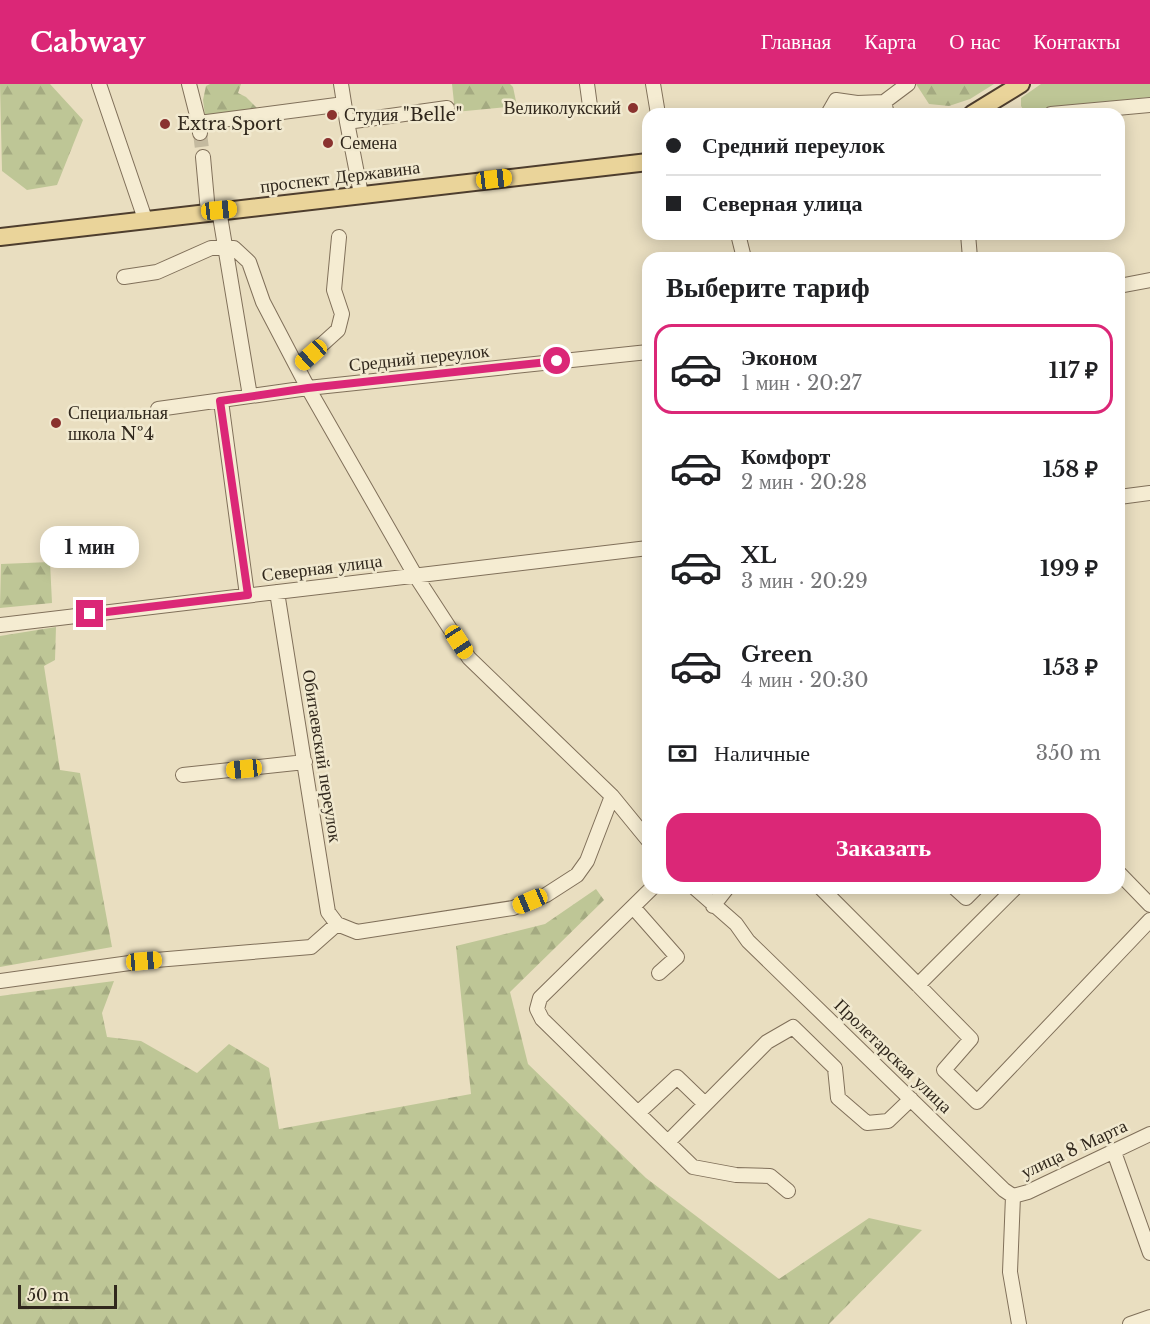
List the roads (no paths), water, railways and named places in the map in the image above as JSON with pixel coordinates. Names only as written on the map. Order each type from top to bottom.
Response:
[{"type":"main road","points":[[982,108],[1021,84]]},
{"type":"main road","name":"проспект Державина","points":[[0,237],[642,163]]},
{"type":"street","points":[[99,84],[145,219]]},
{"type":"street","points":[[189,84],[199,128],[344,104]]},
{"type":"street","points":[[341,84],[346,122],[361,194]]},
{"type":"street","points":[[587,84],[590,106]]},
{"type":"street","points":[[653,84],[657,108]]},
{"type":"street","points":[[831,108],[836,100],[886,108],[908,84]]},
{"type":"street","points":[[1117,108],[1150,105]]},
{"type":"street","points":[[346,122],[447,108]]},
{"type":"street","points":[[203,157],[213,211],[225,248],[250,396]]},
{"type":"street","points":[[297,367],[338,330],[342,314],[334,290],[339,237]]},
{"type":"street","points":[[123,277],[157,272],[210,248],[234,248],[249,262],[263,302],[308,388],[415,575],[469,658],[612,796],[642,833]]},
{"type":"street","points":[[1125,285],[1150,280]]},
{"type":"street","name":"Средний переулок","points":[[158,409],[308,388],[642,353]]},
{"type":"street","points":[[220,401],[248,595]]},
{"type":"street","points":[[1125,495],[1150,493]]},
{"type":"street","name":"Северная улица","points":[[0,625],[642,549]]},
{"type":"street","name":"Обитаевский переулок","points":[[277,592],[328,912],[337,924]]},
{"type":"street","points":[[183,775],[305,762]]},
{"type":"street","points":[[0,981],[144,961],[311,947],[337,924],[357,932],[513,908],[546,894],[577,874],[587,861],[612,796]]},
{"type":"street","points":[[1125,879],[1150,905]]},
{"type":"street","points":[[646,894],[540,998],[537,1009],[542,1019],[693,1167],[736,1175],[770,1176],[788,1191]]},
{"type":"street","name":"Пролетарская улица","points":[[701,894],[736,924],[748,941],[1004,1190],[1013,1196]]},
{"type":"street","points":[[713,906],[722,894]]},
{"type":"street","points":[[826,894],[971,1039],[944,1071],[977,1102],[1150,920]]},
{"type":"street","points":[[918,985],[1009,894]]},
{"type":"street","points":[[633,907],[677,957],[660,973]]},
{"type":"street","points":[[668,1142],[767,1042],[793,1027],[835,1068],[838,1098],[867,1123],[888,1120],[911,1099]]},
{"type":"street","points":[[638,1113],[677,1077],[705,1104]]},
{"type":"street","name":"улица 8 Марта","points":[[1013,1196],[1028,1192],[1150,1134]]},
{"type":"street","points":[[1114,1152],[1150,1253]]},
{"type":"street","points":[[1013,1196],[1010,1272],[1019,1324]]},
{"type":"street","points":[[1130,1324],[1150,1317]]},
{"type":"tunnel","points":[[200,133],[203,157]]},
{"type":"place","name":"Великолукский","points":[[633,108]]},
{"type":"place","name":"Студия \"Belle\"","points":[[332,115]]},
{"type":"place","name":"Extra Sport","points":[[165,124]]},
{"type":"place","name":"Семена","points":[[328,143]]},
{"type":"place","name":"Специальная школа №4","points":[[56,423]]}]
